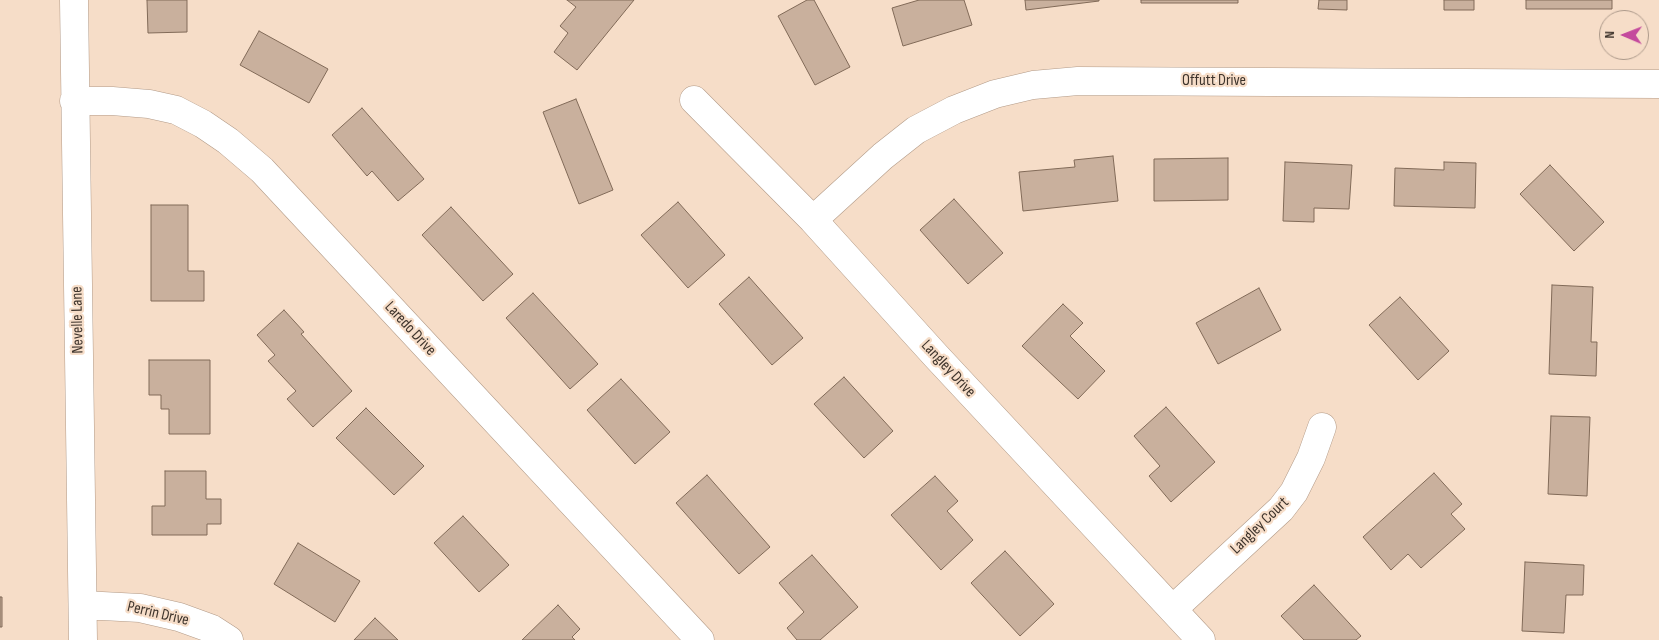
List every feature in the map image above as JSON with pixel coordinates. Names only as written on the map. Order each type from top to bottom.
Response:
[{"type":"street","name":"Nevelle Lane","points":[[74,0],[83,640]]},
{"type":"street","name":"Offutt Drive","points":[[813,220],[883,156],[916,130],[954,110],[995,94],[1034,85],[1078,80],[1659,84]]},
{"type":"street","name":"Langley Drive","points":[[694,100],[813,220],[936,356],[1201,640]]},
{"type":"street","name":"Laredo Drive","points":[[74,101],[150,104],[176,110],[228,140],[262,170],[700,640]]},
{"type":"street","name":"Langley Court","points":[[1173,609],[1281,509],[1294,492],[1322,427]]},
{"type":"street","name":"Perrin Drive","points":[[83,605],[140,608],[179,617],[212,629],[229,640]]},
{"type":"building","points":[[147,0],[187,0],[187,32],[148,33]]},
{"type":"building","points":[[567,0],[634,0],[577,70],[554,52],[568,33],[560,26],[576,7]]},
{"type":"building","points":[[807,0],[814,0],[850,67],[815,85],[778,16]]},
{"type":"building","points":[[919,0],[964,0],[972,25],[903,46],[892,8]]},
{"type":"building","points":[[1025,0],[1099,0],[1099,1],[1026,10]]},
{"type":"building","points":[[1141,0],[1238,0],[1238,3],[1141,3]]},
{"type":"building","points":[[1319,0],[1347,0],[1347,10],[1318,9]]},
{"type":"building","points":[[1444,0],[1474,0],[1474,10],[1444,10]]},
{"type":"building","points":[[1526,0],[1612,0],[1612,9],[1526,9]]},
{"type":"building","points":[[259,31],[328,69],[309,103],[240,65]]},
{"type":"building","points":[[576,99],[613,190],[579,204],[543,112]]},
{"type":"building","points":[[362,108],[424,179],[398,201],[372,171],[367,176],[332,135]]},
{"type":"building","points":[[1113,156],[1118,201],[1023,211],[1019,172],[1075,167],[1074,160]]},
{"type":"building","points":[[1228,158],[1228,200],[1154,201],[1154,159]]},
{"type":"building","points":[[1285,162],[1352,165],[1349,209],[1314,208],[1314,222],[1283,221]]},
{"type":"building","points":[[1444,162],[1476,163],[1475,208],[1394,206],[1395,168],[1444,170]]},
{"type":"building","points":[[1550,165],[1604,222],[1574,251],[1520,194]]},
{"type":"building","points":[[954,199],[1003,253],[968,284],[920,230]]},
{"type":"building","points":[[678,202],[725,255],[688,288],[641,235]]},
{"type":"building","points":[[151,205],[188,205],[188,271],[204,271],[204,301],[151,301]]},
{"type":"building","points":[[451,207],[513,274],[483,301],[422,235]]},
{"type":"building","points":[[749,277],[803,338],[772,365],[719,304]]},
{"type":"building","points":[[1552,285],[1593,287],[1591,342],[1597,342],[1596,376],[1549,374]]},
{"type":"building","points":[[1259,288],[1281,330],[1218,364],[1196,323]]},
{"type":"building","points":[[533,293],[598,364],[570,389],[506,318]]},
{"type":"building","points":[[1400,297],[1449,351],[1418,380],[1369,325]]},
{"type":"building","points":[[1063,304],[1083,323],[1070,336],[1105,371],[1078,399],[1022,346]]},
{"type":"building","points":[[284,310],[304,332],[301,334],[352,391],[313,427],[287,399],[296,391],[268,361],[275,355],[257,335]]},
{"type":"building","points":[[149,360],[210,360],[210,434],[169,434],[169,409],[161,409],[161,395],[149,395]]},
{"type":"building","points":[[844,377],[893,431],[864,458],[814,404]]},
{"type":"building","points":[[621,379],[670,432],[635,464],[587,410]]},
{"type":"building","points":[[1166,407],[1215,462],[1171,502],[1149,476],[1160,466],[1134,436]]},
{"type":"building","points":[[366,408],[424,466],[394,495],[336,438]]},
{"type":"building","points":[[1551,416],[1590,417],[1587,496],[1548,494]]},
{"type":"building","points":[[165,471],[206,471],[206,499],[221,499],[221,524],[207,524],[207,535],[152,535],[152,506],[165,506]]},
{"type":"building","points":[[1434,473],[1462,504],[1451,514],[1465,529],[1421,568],[1408,554],[1391,570],[1363,537]]},
{"type":"building","points":[[707,475],[770,547],[739,574],[676,503]]},
{"type":"building","points":[[935,476],[958,501],[947,511],[973,540],[941,570],[891,515]]},
{"type":"building","points":[[463,516],[509,565],[479,592],[434,543]]},
{"type":"building","points":[[298,543],[360,581],[335,622],[274,584]]},
{"type":"building","points":[[1005,551],[1054,604],[1020,636],[971,583]]},
{"type":"building","points":[[812,555],[858,607],[820,640],[797,640],[787,628],[804,612],[779,583]]},
{"type":"building","points":[[1525,562],[1584,565],[1583,595],[1566,595],[1564,633],[1522,631]]},
{"type":"building","points":[[1314,585],[1361,636],[1356,640],[1304,640],[1281,616]]},
{"type":"building","points":[[0,597],[2,597],[2,627],[0,627]]},
{"type":"building","points":[[558,605],[580,629],[572,637],[575,640],[522,640]]},
{"type":"building","points":[[375,618],[398,640],[354,640]]}]
